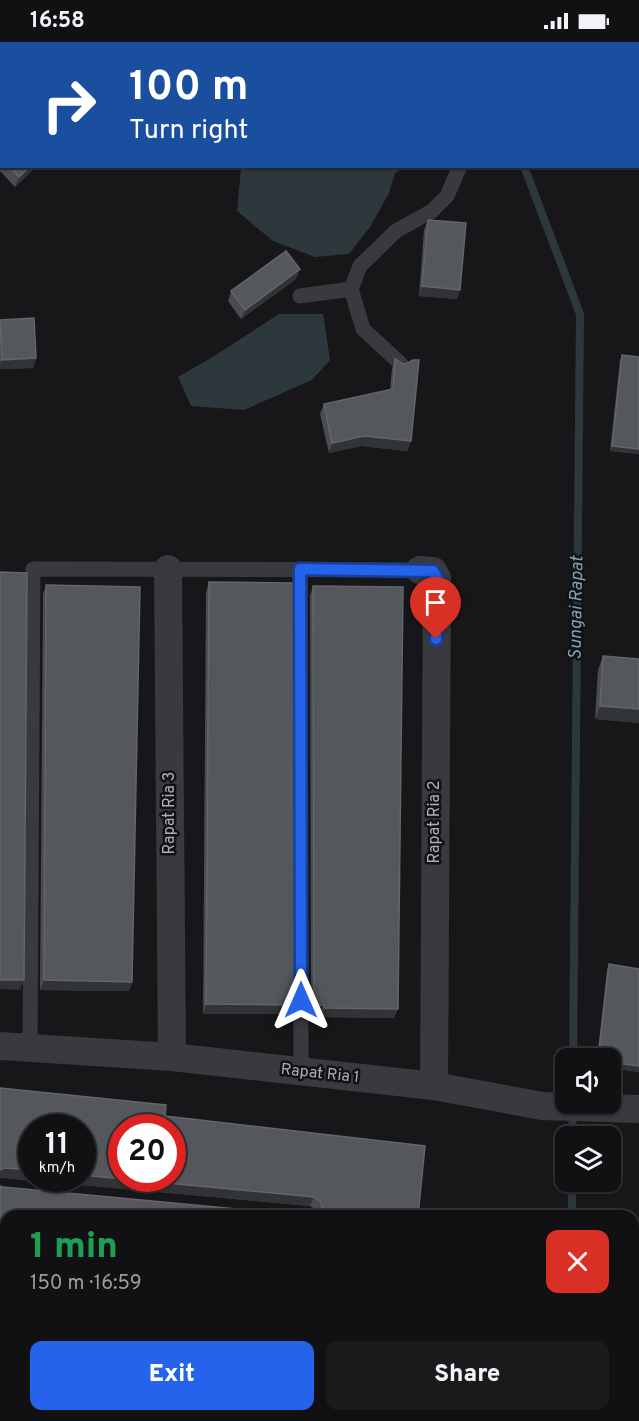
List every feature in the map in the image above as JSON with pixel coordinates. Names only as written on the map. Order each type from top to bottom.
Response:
[{"type":"street","name":"Rapat Ria 3","points":[[168,569],[172,1058]]},
{"type":"street","name":"Rapat Ria 2","points":[[420,570],[433,571],[437,578],[434,1086]]},
{"type":"street","name":"Rapat Ria 1","points":[[0,1046],[172,1058],[434,1086],[542,1106],[639,1109]]},
{"type":"lane","points":[[401,364],[363,329],[351,289],[360,266],[396,231],[432,211],[447,196],[459,168]]},
{"type":"lane","points":[[300,296],[351,289]]},
{"type":"lane","points":[[30,1049],[33,569],[420,570]]},
{"type":"lane","points":[[300,569],[301,1072]]},
{"type":"shaded area","points":[[403,168],[395,173],[389,193],[370,227],[349,254],[315,257],[273,241],[237,211],[241,169]]},
{"type":"shaded area","points":[[279,314],[323,314],[330,360],[312,380],[244,410],[191,406],[178,377]]},
{"type":"building","points":[[11,168],[28,168],[19,177]]},
{"type":"building","points":[[428,220],[466,223],[460,290],[422,286]]},
{"type":"building","points":[[286,251],[300,269],[245,310],[231,291]]},
{"type":"building","points":[[34,318],[36,358],[2,360],[0,320]]},
{"type":"building","points":[[622,355],[639,357],[639,449],[612,446]]},
{"type":"building","points":[[395,359],[403,364],[419,360],[411,441],[364,436],[332,443],[324,404],[393,389]]},
{"type":"building","points":[[0,572],[27,573],[24,980],[0,980]]},
{"type":"building","points":[[209,582],[292,583],[294,586],[295,1005],[206,1004]]},
{"type":"building","points":[[46,585],[140,587],[132,982],[44,980]]},
{"type":"building","points":[[313,586],[403,587],[398,1009],[324,1008],[324,1005],[314,1005]]},
{"type":"building","points":[[603,656],[639,659],[639,709],[600,706]]},
{"type":"building","points":[[609,964],[639,969],[639,1066],[621,1064],[621,1048],[599,1048]]},
{"type":"building","points":[[0,1088],[166,1105],[165,1114],[108,1114],[108,1178],[96,1176],[96,1114],[18,1114],[18,1169],[0,1170]]},
{"type":"building","points":[[186,1118],[425,1146],[419,1210],[321,1210],[321,1202],[314,1197],[186,1185]]},
{"type":"building","points":[[0,1186],[18,1188],[18,1192],[56,1192],[248,1210],[0,1210]]},
{"type":"waterway","name":"Sungai Rapat","points":[[525,168],[580,314],[573,1048]]},
{"type":"waterway","name":"Sungai Rapat","points":[[572,1126],[573,1114]]},
{"type":"waterway","name":"Sungai Rapat","points":[[572,1192],[572,1210]]},
{"type":"route","points":[[301,1000],[300,569],[433,571],[437,578],[436,639]]}]
